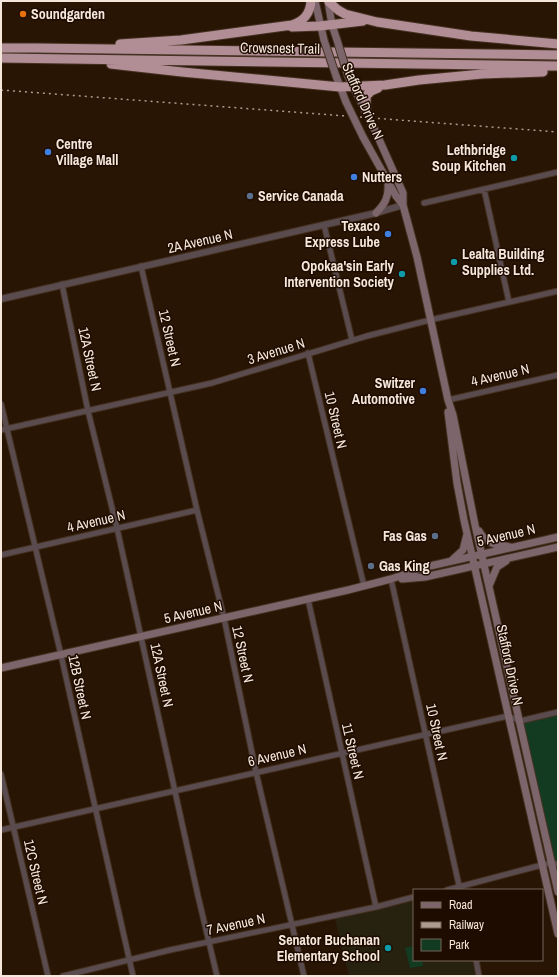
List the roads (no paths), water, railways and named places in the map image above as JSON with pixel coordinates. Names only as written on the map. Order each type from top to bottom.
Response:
[{"type":"highway","points":[[36,48],[181,40],[292,25],[305,19],[308,14],[311,1]]},
{"type":"highway","points":[[329,2],[345,14],[377,22]]},
{"type":"highway","points":[[271,28],[320,26],[359,21],[377,22],[471,36],[558,44]]},
{"type":"highway","name":"Crowsnest Trail","points":[[1,48],[558,56]]},
{"type":"highway","name":"Crowsnest Trail","points":[[1,58],[558,66]]},
{"type":"highway","points":[[58,58],[197,74],[340,87],[385,85],[482,74],[558,71]]},
{"type":"highway","points":[[364,105],[366,96],[372,91],[385,85]]},
{"type":"main road","name":"Stafford Drive N","points":[[315,1],[324,40],[346,102],[363,137],[396,196],[403,205]]},
{"type":"main road","name":"Stafford Drive N","points":[[329,2],[332,25],[348,76],[364,105],[401,187],[403,205],[417,257],[448,400],[453,415],[475,525],[520,721],[555,863],[558,892]]},
{"type":"main road","points":[[376,213],[388,197],[388,182]]},
{"type":"main road","name":"Stafford Drive N","points":[[448,400],[448,416],[461,508],[558,934]]},
{"type":"main road","points":[[475,525],[483,539],[486,541],[514,547]]},
{"type":"main road","points":[[450,561],[462,550],[467,532]]},
{"type":"main road","name":"5 Avenue N","points":[[1,668],[364,586],[450,561],[558,537]]},
{"type":"main road","name":"5 Avenue N","points":[[391,579],[420,577],[558,547]]},
{"type":"main road","points":[[489,586],[497,568],[512,557]]},
{"type":"street","points":[[424,203],[558,172]]},
{"type":"street","points":[[484,189],[509,302]]},
{"type":"street","name":"2A Avenue N","points":[[1,299],[376,213],[403,205]]},
{"type":"street","points":[[324,225],[352,340]]},
{"type":"street","name":"12 Street N","points":[[141,266],[197,510],[224,618],[256,772],[304,976]]},
{"type":"street","name":"12A Street N","points":[[62,284],[88,411],[142,636],[174,791],[217,976]]},
{"type":"street","name":"3 Avenue N","points":[[1,430],[212,384],[352,340],[430,320],[558,291]]},
{"type":"street","name":"10 Street N","points":[[308,353],[364,586]]},
{"type":"street","name":"4 Avenue N","points":[[448,400],[558,375]]},
{"type":"street","name":"12B Street N","points":[[1,404],[61,655],[94,809],[133,976]]},
{"type":"street","name":"4 Avenue N","points":[[1,555],[197,510]]},
{"type":"street","name":"10 Street N","points":[[391,579],[459,889]]},
{"type":"street","name":"11 Street N","points":[[308,599],[376,907]]},
{"type":"street","points":[[508,716],[520,721],[558,712]]},
{"type":"street","name":"6 Avenue N","points":[[1,830],[508,716]]},
{"type":"street","name":"12C Street N","points":[[1,774],[48,976]]},
{"type":"street","points":[[459,889],[542,865],[555,863]]},
{"type":"street","name":"7 Avenue N","points":[[63,976],[209,942],[376,907],[413,897]]},
{"type":"street","points":[[476,961],[480,976]]},
{"type":"railway","points":[[1,90],[558,132]]},
{"type":"place","name":"Soundgarden","points":[[23,14]]},
{"type":"place","name":"Centre Village Mall","points":[[48,152]]},
{"type":"place","name":"Lethbridge Soup Kitchen","points":[[514,158]]},
{"type":"place","name":"Nutters","points":[[354,177]]},
{"type":"place","name":"Service Canada","points":[[250,196]]},
{"type":"place","name":"Texaco Express Lube","points":[[388,234]]},
{"type":"place","name":"Lealta Building Supplies Ltd.","points":[[454,262]]},
{"type":"place","name":"Opokaa'sin Early Intervention Society","points":[[402,274]]},
{"type":"place","name":"Switzer Automotive","points":[[423,391]]},
{"type":"place","name":"Fas Gas","points":[[435,536]]},
{"type":"place","name":"Gas King","points":[[371,566]]},
{"type":"place","name":"Senator Buchanan Elementary School","points":[[388,948]]}]
